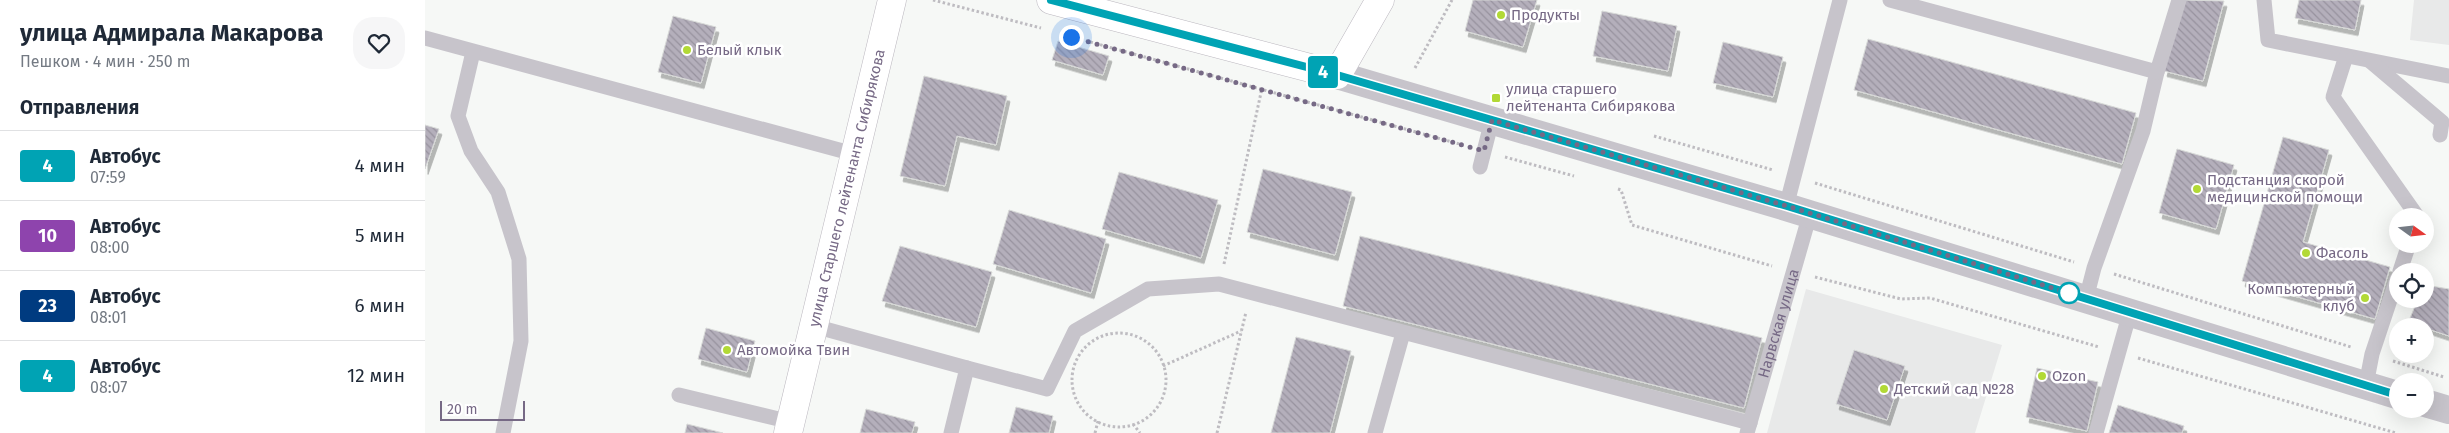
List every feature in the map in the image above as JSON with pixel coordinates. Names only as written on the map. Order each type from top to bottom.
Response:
[{"type":"main road","name":"улица Старшего лейтенанта Сибирякова","points":[[790,428],[891,0]]},
{"type":"main road","points":[[1051,0],[1337,75],[1380,0]]},
{"type":"street","points":[[1337,75],[1798,210],[2389,392]]},
{"type":"street","points":[[2434,406],[2449,410]]},
{"type":"lane","name":"Нарвская улица","points":[[1749,428],[1793,272],[1798,210],[1840,0]]},
{"type":"lane","points":[[1890,0],[2157,72]]},
{"type":"lane","points":[[2086,299],[2094,268],[2143,131],[2157,72],[2179,0]]},
{"type":"lane","points":[[2264,0],[2268,40],[2448,76]]},
{"type":"lane","points":[[425,38],[854,154]]},
{"type":"lane","points":[[473,52],[458,116],[471,151],[499,192],[519,259],[521,341],[503,433]]},
{"type":"lane","points":[[2346,56],[2333,97],[2411,208]]},
{"type":"lane","points":[[2368,60],[2442,122],[2441,135]]},
{"type":"lane","points":[[1480,167],[1492,120]]},
{"type":"lane","points":[[814,326],[1047,389],[1075,331],[1148,289],[1219,284],[1749,428]]},
{"type":"lane","points":[[2366,385],[2373,354],[2389,304]]},
{"type":"lane","points":[[2096,433],[2130,312]]},
{"type":"lane","points":[[1375,433],[1403,333]]},
{"type":"lane","points":[[951,433],[967,368]]},
{"type":"lane","points":[[679,395],[790,428]]},
{"type":"path","points":[[933,0],[1050,30]]},
{"type":"path","points":[[1415,68],[1452,0]]},
{"type":"path","points":[[1068,36],[1262,88],[1576,177]]},
{"type":"path","points":[[1219,284],[1262,88]]},
{"type":"path","points":[[1612,188],[1621,190],[1632,225],[1793,272],[1901,299],[1930,298],[2397,433]]},
{"type":"path","points":[[2094,268],[2449,378]]},
{"type":"path","points":[[1217,433],[1250,292]]},
{"type":"path","points":[[1163,366],[1242,330]]},
{"type":"path","points":[[1124,333],[1139,338],[1152,346],[1163,366],[1165,389],[1159,404],[1150,415],[1133,424],[1121,427],[1106,425],[1098,421],[1081,408],[1074,394],[1072,378],[1075,363],[1083,350],[1095,340],[1109,334],[1124,333]]},
{"type":"path","points":[[1095,433],[1098,421]]},
{"type":"path","points":[[1133,424],[1140,433]]},
{"type":"shaded area","points":[[2414,0],[2449,0],[2449,45],[2410,40]]},
{"type":"shaded area","name":"Детский сад №28","points":[[1806,289],[2002,345],[1975,433],[1767,433]]},
{"type":"building","name":"Продукты","points":[[1473,0],[1537,0],[1523,47],[1465,31]]},
{"type":"building","points":[[2183,0],[2224,1],[2203,81],[2164,71]]},
{"type":"building","points":[[2299,0],[2361,0],[2355,30],[2295,18]]},
{"type":"building","points":[[1602,11],[1677,26],[1668,71],[1593,56]]},
{"type":"building","name":"Белый клык","points":[[673,16],[716,27],[701,83],[658,72]]},
{"type":"building","points":[[1868,39],[2136,113],[2122,164],[1854,90]]},
{"type":"building","points":[[1058,41],[1109,56],[1103,75],[1052,60]]},
{"type":"building","points":[[1723,42],[1783,57],[1773,97],[1713,83]]},
{"type":"building","points":[[924,76],[1007,96],[996,145],[957,136],[945,186],[900,176]]},
{"type":"building","points":[[425,125],[439,129],[425,169]]},
{"type":"building","points":[[2283,137],[2329,150],[2303,242],[2389,267],[2375,319],[2242,281]]},
{"type":"building","name":"Подстанция скорой медицинской помощи","points":[[2177,149],[2234,165],[2216,229],[2159,213]]},
{"type":"building","points":[[1263,169],[1352,192],[1335,255],[1247,232]]},
{"type":"building","points":[[1119,172],[1218,200],[1201,258],[1102,229]]},
{"type":"building","points":[[1009,210],[1106,239],[1091,293],[993,264]]},
{"type":"building","points":[[1360,236],[1762,338],[1744,408],[1343,306]]},
{"type":"building","points":[[900,246],[992,272],[976,327],[882,301]]},
{"type":"building","points":[[2434,286],[2449,289],[2449,336],[2434,331],[2434,318],[2410,318],[2414,308],[2434,308]]},
{"type":"building","name":"Автомойка Твин","points":[[706,328],[755,341],[747,372],[698,359]]},
{"type":"building","points":[[1296,337],[1351,351],[1330,433],[1271,433]]},
{"type":"building","points":[[1854,350],[1905,366],[1887,420],[1836,404]]},
{"type":"building","points":[[2037,368],[2098,382],[2087,431],[2026,417]]},
{"type":"building","points":[[2118,405],[2184,426],[2182,433],[2109,433]]},
{"type":"building","points":[[1016,407],[1053,416],[1049,433],[1009,433]]},
{"type":"building","points":[[866,409],[915,422],[912,433],[860,433]]},
{"type":"building","points":[[687,424],[723,433],[685,433]]},
{"type":"bus line","name":"4","points":[[1051,0],[1337,75],[1787,206],[2389,392]]},
{"type":"place","name":"Продукты","points":[[1501,15]]},
{"type":"place","name":"Белый клык","points":[[687,50]]},
{"type":"place","name":"улица старшего лейтенанта Сибирякова","points":[[1496,98]]},
{"type":"place","name":"Подстанция скорой медицинской помощи","points":[[2197,189]]},
{"type":"place","name":"Фасоль","points":[[2306,253]]},
{"type":"place","name":"Компьютерный клуб","points":[[2365,298]]},
{"type":"place","name":"Автомойка Твин","points":[[727,350]]},
{"type":"place","name":"Ozon","points":[[2042,376]]},
{"type":"place","name":"Детский сад №28","points":[[1884,389]]},
{"type":"route","points":[[1071,37],[1299,98],[1484,151],[1492,120],[1787,206],[2069,293]]}]
